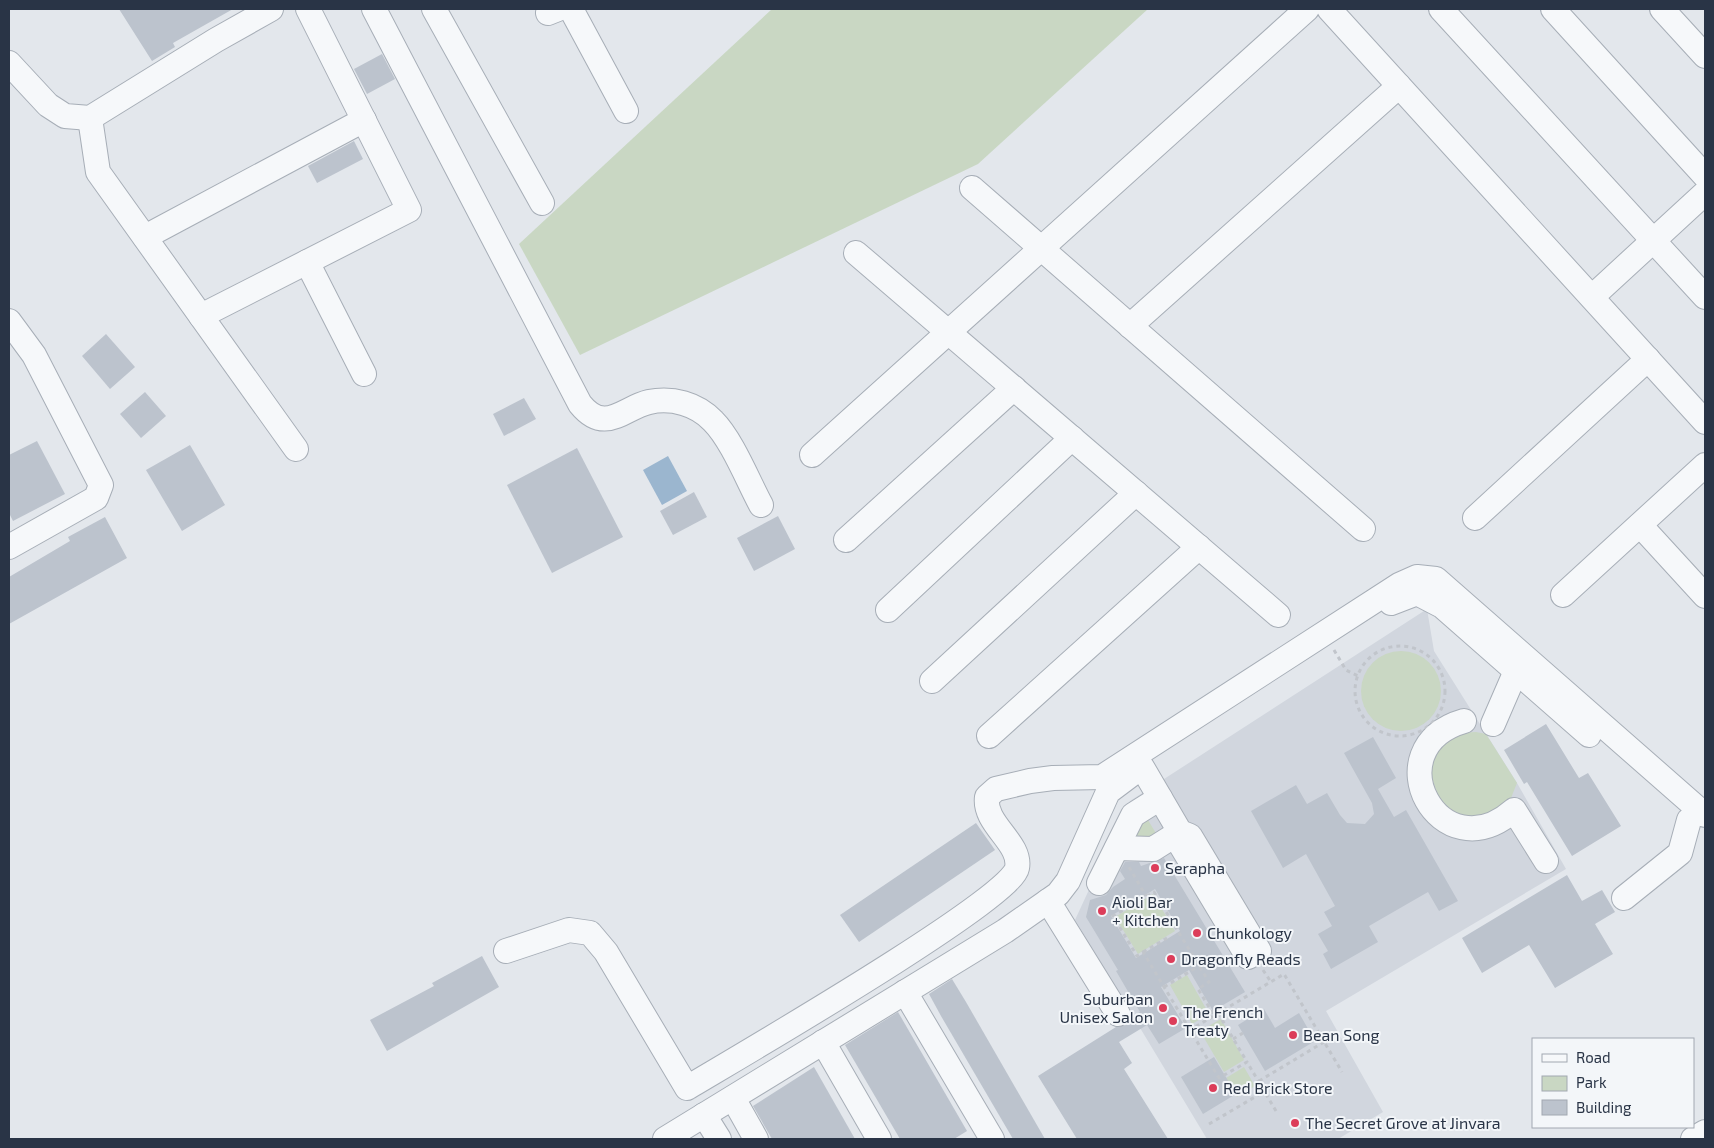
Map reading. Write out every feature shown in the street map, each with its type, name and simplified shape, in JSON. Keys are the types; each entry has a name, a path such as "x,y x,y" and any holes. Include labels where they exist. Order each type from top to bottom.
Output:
{"street":[{"path":"9,63 48,105 65,116 90,118 271,9"},
{"path":"201,316 409,210 308,9"},
{"path":"374,9 580,404 593,416 606,419 620,416 648,403 660,401 679,402 695,408 721,430 761,505"},
{"path":"434,9 542,202"},
{"path":"812,455 1307,9"},
{"path":"1329,9 1705,422"},
{"path":"1441,9 1705,297"},
{"path":"1553,9 1705,176"},
{"path":"1662,9 1705,56"},
{"path":"559,10 626,111"},
{"path":"1130,326 1399,86"},
{"path":"90,118 98,172 296,449"},
{"path":"145,237 364,120"},
{"path":"972,188 1363,529"},
{"path":"1592,297 1705,193"},
{"path":"856,253 1278,615"},
{"path":"307,262 364,374"},
{"path":"9,321 34,355 101,485 96,498 9,547"},
{"path":"1475,518 1648,359"},
{"path":"846,540 1014,388"},
{"path":"888,610 1072,438"},
{"path":"1563,595 1705,465"},
{"path":"932,681 1136,493"},
{"path":"1640,525 1705,596"},
{"path":"989,736 1199,546"},
{"path":"506,951 568,930 590,933 606,952 687,1088 852,988 965,916 1010,881 1017,870 1018,863 1013,850 989,814 986,805 990,794 996,789 1053,778 1102,777 1390,590 1417,577 1436,579 1700,822"},
{"path":"675,1137 704,1115 1005,931 1058,894 1068,881 1108,792 1142,767 1398,598 1417,593 1442,606 1516,671 1700,822"},
{"path":"1493,724 1516,671"},
{"path":"1464,721 1442,730 1427,747 1421,763 1419,781 1427,802 1442,819 1468,828 1496,824 1514,810 1546,861"},
{"path":"1142,767 1180,832 1179,842 1248,958 1258,951 1190,836 1180,832"},
{"path":"1099,883 1132,815 1160,798"},
{"path":"1624,898 1680,854 1700,822"},
{"path":"1117,848 1153,849 1180,832"},
{"path":"1048,901 1118,1014"},
{"path":"905,992 992,1139"},
{"path":"823,1042 879,1139"},
{"path":"733,1098 756,1139"},
{"path":"704,1115 719,1139"},
{"path":"1693,1139 1705,1132"}],"path":[{"path":"1330,643 1346,670 1358,676"},
{"path":"1401,646 1417,649 1434,661 1444,680 1446,690 1441,711 1427,728 1418,733 1406,736 1384,734 1366,721 1360,712 1355,690 1358,676 1367,661 1385,649 1401,646"},
{"path":"1117,848 1146,896"},
{"path":"1167,938 1137,956 1113,916 1154,892 1209,982 1198,989 1233,1039 1276,1111"},
{"path":"1143,952 1219,1078 1247,1062"},
{"path":"1164,987 1193,968 1200,966"},
{"path":"1190,1030 1284,974 1342,1072"},
{"path":"1233,1039 1243,1033"},
{"path":"1259,1081 1324,1042"},
{"path":"1208,1124 1265,1091"}],"shaded area":[{"path":"1427,609 1434,651 1517,783 1566,869 1326,1011 1383,1112 1338,1139 1207,1139 1075,920 1130,801"}],"green space":[{"path":"772,9 1148,9 978,164 580,355 519,244"},
{"path":"1401,651 1416,654 1429,663 1438,676 1441,691 1438,706 1429,719 1416,728 1401,731 1386,728 1373,719 1364,706 1361,691 1364,676 1373,663 1386,654"},
{"path":"1476,732 1486,734 1517,783 1509,803 1472,821 1442,809 1429,768 1437,753 1446,742 1459,735"},
{"path":"1148,820 1157,835 1139,844 1132,830"},
{"path":"1153,894 1175,931 1138,954 1115,917"},
{"path":"1187,975 1209,1014 1192,1024 1170,985"},
{"path":"1221,1019 1244,1060 1224,1072 1200,1031"},
{"path":"1244,1067 1255,1086 1237,1097 1226,1078"}],"water":[{"path":"668,456 687,491 662,505 643,470"}],"building":[{"path":"119,9 233,9 173,43 175,47 152,61"},
{"path":"382,54 395,79 367,94 354,69"},
{"path":"354,141 363,159 317,183 308,166"},
{"path":"106,334 135,367 110,389 82,356"},
{"path":"145,392 166,416 141,438 120,414"},
{"path":"524,398 536,419 504,436 493,414"},
{"path":"37,441 65,494 13,521 9,513 9,455"},
{"path":"190,445 225,505 182,531 146,470"},
{"path":"577,448 623,537 552,573 507,485"},
{"path":"694,492 707,517 673,535 660,511"},
{"path":"778,516 795,549 754,571 737,538"},
{"path":"105,517 127,558 9,624 9,577 70,541 68,537"},
{"path":"1546,724 1579,778 1588,773 1621,826 1572,856 1527,782 1524,784 1504,750"},
{"path":"1373,737 1396,778 1378,789 1394,817 1406,810 1458,901 1439,911 1428,892 1369,926 1378,942 1331,969 1323,954 1328,951 1318,934 1332,926 1324,912 1335,906 1306,854 1283,868 1251,811 1296,785 1307,804 1327,793 1347,823 1365,824 1374,814 1372,803 1344,753"},
{"path":"976,823 995,850 859,942 840,915"},
{"path":"1164,858 1245,992 1213,1011 1189,970 1161,987 1186,1028 1159,1044 1147,1025 1119,1042 1132,1063 1124,1069 1168,1139 1077,1139 1038,1076 1116,1027 1126,1025 1131,1018 1140,1012 1116,971 1118,970 1086,917 1090,900 1106,895 1113,887 1125,879 1120,871 1125,862 1139,862 1141,866","holes":["1155,889 1180,931 1136,958 1111,916"]},
{"path":"1567,875 1582,901 1602,890 1615,912 1595,924 1613,954 1555,988 1529,945 1482,973 1462,938"},
{"path":"482,956 499,987 387,1051 370,1020 434,986 432,983"},
{"path":"952,979 1045,1139 1013,1139 941,1016 929,994"},
{"path":"1264,1009 1275,1028 1299,1013 1315,1041 1265,1071 1238,1025"},
{"path":"898,1012 967,1131 954,1139 900,1139 845,1045"},
{"path":"1214,1057 1236,1094 1203,1114 1181,1077"},
{"path":"814,1067 855,1139 772,1139 753,1106"}],"place":[{"name":"Serapha","path":"1155,868"},
{"name":"Aioli Bar + Kitchen","path":"1102,911"},
{"name":"Chunkology","path":"1197,933"},
{"name":"Dragonfly Reads","path":"1171,959"},
{"name":"Suburban Unisex Salon","path":"1163,1008"},
{"name":"The French Treaty","path":"1173,1021"},
{"name":"Bean Song","path":"1293,1035"},
{"name":"Red Brick Store","path":"1213,1088"},
{"name":"The Secret Grove at Jinvara","path":"1295,1123"}]}
